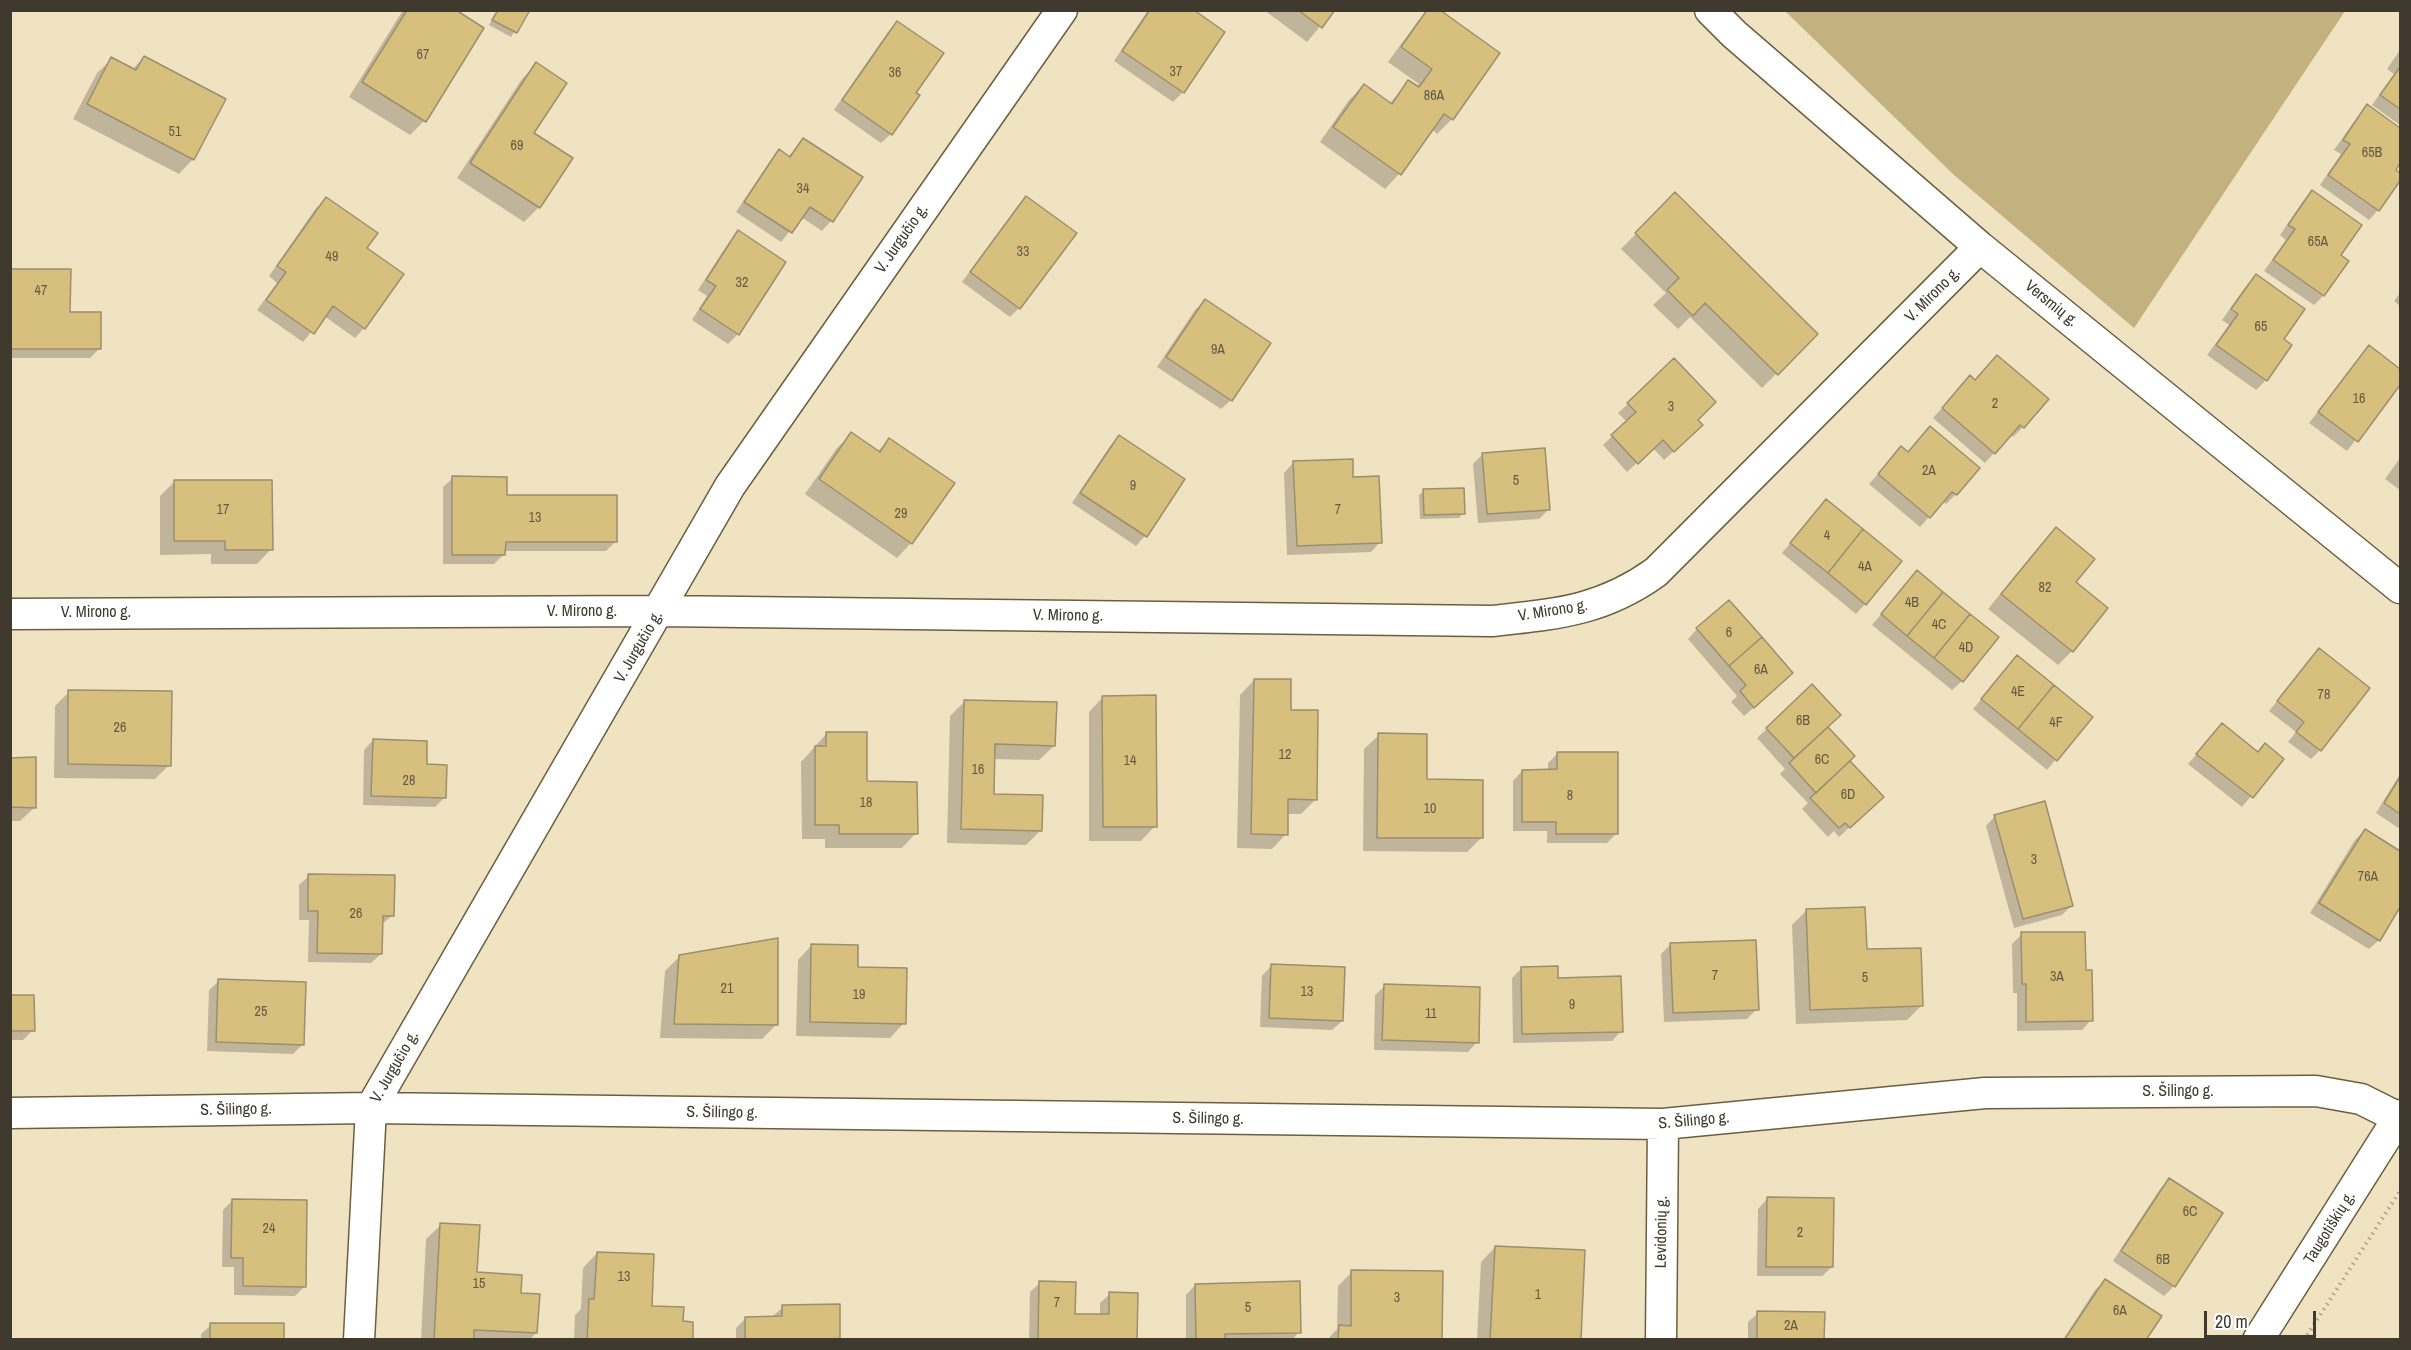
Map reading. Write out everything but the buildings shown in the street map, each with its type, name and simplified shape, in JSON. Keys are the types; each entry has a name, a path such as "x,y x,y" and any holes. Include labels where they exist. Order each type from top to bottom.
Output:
{"street":[{"name":"V. Jurgučio g.","path":"359,1340 371,1108 730,486 1062,10"},
{"name":"Versmių g.","path":"1710,10 1734,34 1980,247 2400,588"},
{"name":"V. Mirono g.","path":"10,614 659,611 1492,621 1552,614 1600,603 1631,590 1656,572 1980,247"},
{"name":"S. Šilingo g.","path":"10,1113 371,1108 1663,1124 1985,1093 2316,1091 2361,1099 2400,1116"},
{"name":"Taugotiškių g.","path":"2258,1340 2400,1116"},
{"name":"Levidonių g.","path":"1661,1340 1663,1124"}],"path":[{"path":"2304,1340 2400,1191"}],"shaded area":[{"path":"1785,11 2345,11 2134,328 1954,175"}]}
